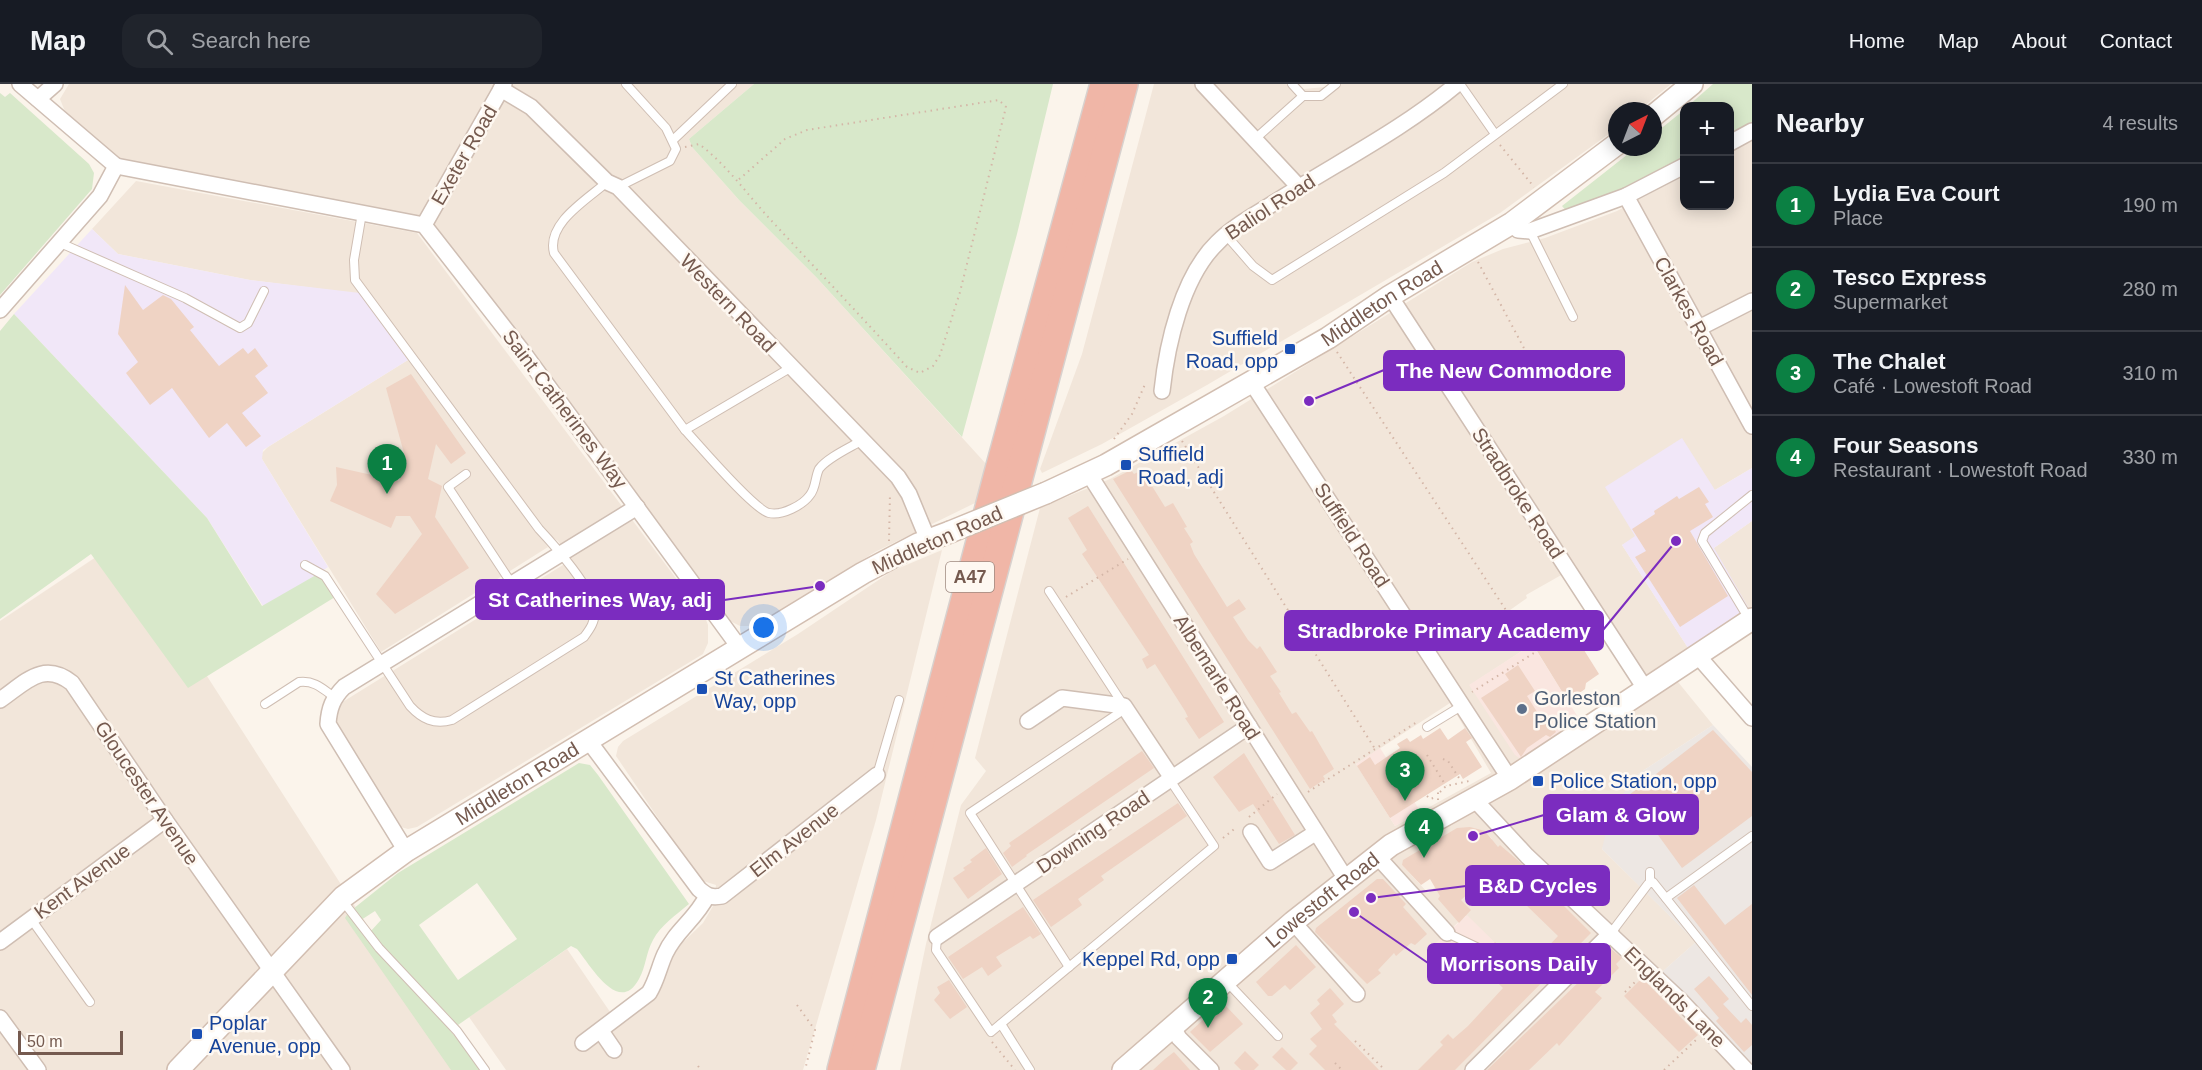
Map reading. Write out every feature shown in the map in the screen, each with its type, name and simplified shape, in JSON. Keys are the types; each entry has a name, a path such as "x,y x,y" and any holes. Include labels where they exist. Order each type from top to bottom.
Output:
{"highway":[{"name":"A47","path":"841,1070 997,477 1104,84"},
{"name":"A47","path":"861,1070 1124,84"}],"main road":[{"path":"1662,109 1692,84"},
{"name":"Middleton Road","path":"178,1070 270,971 342,899 406,851 863,573 928,540 1089,474 1328,338 1390,296 1470,248 1521,227 1544,201 1608,151"},
{"name":"Lowestoft Road","path":"1123,1070 1293,922 1391,845 1510,779 1751,620"}],"street":[{"path":"20,84 117,166 424,225"},
{"path":"38,99 55,84"},
{"path":"1203,84 1299,187"},
{"name":"Baliol Road","path":"1162,391 1166,353 1189,285 1215,244 1226,234 1299,187 1388,135 1459,84"},
{"name":"Western Road","path":"502,86 531,106 613,184 898,477 909,494 928,540"},
{"name":"Exeter Road","path":"424,225 502,86"},
{"path":"1734,141 1752,131"},
{"path":"0,310 100,196 117,166"},
{"path":"1521,227 1626,196 1680,168"},
{"name":"Clarkes Road","path":"1626,196 1752,426"},
{"name":"Saint Catherines Way","path":"424,225 520,348 739,647"},
{"name":"Stradbroke Road","path":"1390,296 1646,690"},
{"path":"1699,328 1752,301"},
{"name":"Suffield Road","path":"1252,383 1510,779"},
{"name":"Albemarle Road","path":"1089,474 1346,879"},
{"path":"406,851 328,724 328,713 334,697 344,687 637,507"},
{"path":"1698,657 1752,718"},
{"name":"Gloucester Avenue","path":"0,700 45,672 60,673 72,683 270,971 342,1070"},
{"path":"1028,721 1062,698 1124,706 1171,779"},
{"name":"Downing Road","path":"937,937 1249,726"},
{"path":"583,1043 649,993 657,981 665,954 675,937 694,919 707,896 588,740"},
{"name":"Elm Avenue","path":"707,896 722,896 877,775"},
{"name":"Englands Lane","path":"1475,800 1527,855 1611,933 1746,1070"},
{"name":"Kent Avenue","path":"0,942 165,820"},
{"path":"1247,824 1270,862 1315,833"},
{"path":"1377,856 1447,933"},
{"path":"1293,922 1357,994"},
{"path":"1473,1070 1611,933"},
{"path":"0,1018 38,1070"},
{"path":"1173,1027 1179,1038 1210,1070"},
{"path":"601,1031 614,1050"}],"lane":[{"path":"626,84 673,140 676,149 670,161 613,184 559,225 552,244 554,253 685,430 758,506 768,513 787,511 809,497 822,467 861,441"},
{"path":"673,140 732,84"},
{"path":"1292,84 1303,96"},
{"path":"1255,140 1303,96 1321,96 1336,84"},
{"path":"1459,84 1495,134"},
{"path":"1226,234 1253,266 1272,280 1444,173 1563,84"},
{"path":"305,565 325,576 382,665 420,717 441,723 452,720 584,637 591,628 594,618 593,602 562,553 539,529 354,280 354,260 362,213"},
{"path":"1521,227 1573,317"},
{"path":"58,242 185,298 240,328 248,322 264,291"},
{"path":"685,430 790,368"},
{"path":"466,474 448,487 512,584"},
{"path":"1751,620 1702,541 1706,533 1752,495"},
{"path":"1048,591 1124,706 1119,713 970,813 1069,967"},
{"path":"265,704 299,682 306,681 312,682 334,697"},
{"path":"877,775 899,700"},
{"path":"1427,727 1461,703"},
{"path":"937,937 936,950 991,1032 1214,846 1171,779"},
{"path":"1666,898 1752,836"},
{"path":"1611,933 1650,882 1650,872"},
{"path":"1650,882 1653,882 1752,1006"},
{"path":"342,899 379,948 454,1027 484,1070"},
{"path":"31,919 90,1002"},
{"path":"1447,933 1485,951"},
{"path":"1226,981 1278,1036"},
{"path":"1001,1024 1030,1070"}],"path":[{"path":"676,149 699,144 907,367 920,373 927,372 940,355 960,292 1006,107 999,100 807,130 785,139 736,182"},
{"path":"1495,134 1501,148 1544,201"},
{"path":"1470,248 1525,350"},
{"path":"1328,338 1534,653 1461,703"},
{"path":"1111,444 1132,414 1146,382"},
{"path":"1173,427 1376,749"},
{"path":"889,541 891,485"},
{"path":"1056,604 1138,552"},
{"path":"1214,846 1291,795 1376,749 1421,720"},
{"path":"1427,755 1446,786"},
{"path":"1443,759 1448,761 1461,781"},
{"path":"1427,796 1430,799 1437,798 1439,790 1446,786 1454,786 1461,781 1475,778"},
{"path":"797,1005 815,1030 805,1070"},
{"path":"1664,1070 1707,1029"},
{"path":"991,1032 989,1039 1015,1070"},
{"path":"1355,1041 1384,1070"},
{"path":"1335,1063 1342,1070"},
{"path":"698,1066 701,1070"}],"shaded area":[{"path":"69,84 754,84 689,139 692,147 739,200 817,278 987,465 977,502 875,552 764,622 754,626 740,626 728,620 439,230 429,222 119,163 73,122 64,109 60,99"},
{"path":"1154,84 1299,84 1304,89 1325,87 1328,84 1671,84 1649,102 1608,102 1608,135 1500,213 1207,385 1102,444 1042,473 1040,469 1082,354"},
{"path":"1752,140 1752,468 1622,545 1688,648 1714,548 1752,521 1752,630 1678,682 1713,725 1638,774 1602,849 1696,942 1662,972 1752,1065 1752,1070 900,1070 926,944 961,805 986,771 975,758 1040,508 1110,479 1224,416 1472,262 1503,249 1545,238 1617,211 1680,178 1680,210 1734,210 1734,150","holes":["1563,574 1632,679 1632,690 1522,760 1470,685 1525,649 1503,615 1527,598 1526,595","1450,703 1491,773 1395,826 1356,764","1485,831 1492,839 1428,893 1402,865","1466,915 1466,952 1452,965 1433,946"]},
{"path":"136,181 417,233 705,617 708,625 708,643 703,654 417,827 408,829 401,827 334,732 336,710 341,703 571,560 558,541 547,534 369,295 250,280 118,254 92,229"},
{"path":"92,229 118,254 250,280 360,293 408,360 263,450 262,459 328,567 304,584 263,606 207,518 14,314"},
{"path":"408,360 548,547 381,652 262,459 262,453 268,447"},
{"path":"1682,438 1715,490 1752,468 1752,521 1714,548 1748,607 1688,648 1622,545 1635,536 1605,487"},
{"path":"120,541 389,959 466,1070 0,1070 0,621"},
{"path":"942,550 876,820 803,1070 506,1070 469,1017 567,949 619,1025 649,1002 659,990 677,948 703,923 713,906 716,885 700,880 616,756 618,747 623,741 798,634 892,571"},
{"path":"1511,610 1581,722 1522,760 1515,755 1469,685 1525,649 1502,616"},
{"path":"1713,725 1752,767 1752,1065 1662,972 1696,942 1602,849 1611,810 1638,774"},
{"path":"1380,748 1420,811 1395,826 1356,764"},
{"path":"1467,915 1517,964 1498,984 1466,952 1452,965 1433,946"}],"green space":[{"path":"754,84 1053,84 1017,234 962,437 817,278 739,200 692,147 689,139"},
{"path":"1713,84 1752,84 1752,124 1734,134 1734,102 1693,102"},
{"path":"0,93 5,97 10,93 89,164 94,173 92,189 0,295"},
{"path":"1680,113 1680,162 1635,186 1569,214 1562,206 1626,156 1662,156 1662,128"},
{"path":"14,314 207,518 262,606 316,575 323,580 335,597 188,688 91,554 0,619 0,331"},
{"path":"579,763 590,765 598,775 689,904 669,920 656,935 639,979 631,989 623,992 614,990 597,976 577,949 571,946 458,1025 370,932 381,920 375,911 361,920 353,909 398,873","holes":["477,883 517,939 458,980 419,925"]},
{"path":"348,913 466,1049 481,1070 451,1070 345,918"}],"building":[{"path":"125,285 143,310 163,295 171,299 194,327 190,330 219,366 243,348 248,354 255,348 268,366 255,376 268,393 242,413 261,436 246,447 227,423 209,438 172,388 150,405 126,373 138,362 118,334"},
{"path":"411,374 466,453 451,464 436,444 428,479 442,486 435,517 469,568 395,614 376,594 422,534 410,516 396,516 391,528 330,501 337,485 336,467 399,481 407,464 386,388"},
{"path":"1131,470 1134,474 1142,470 1165,507 1173,503 1187,527 1184,528 1193,542 1190,544 1194,554 1227,607 1239,599 1246,609 1233,617 1248,640 1257,649 1260,646 1277,672 1270,676 1281,692 1279,693 1292,714 1296,712 1310,732 1312,731 1334,769 1323,776 1325,779 1310,789 1113,479"},
{"path":"1699,487 1709,502 1705,504 1713,517 1690,531 1728,596 1680,627 1635,557 1646,551 1632,529 1677,496 1679,499"},
{"path":"1088,506 1224,722 1199,739 1185,718 1188,717 1185,711 1155,664 1147,669 1142,659 1149,655 1082,554 1087,550 1068,518"},
{"path":"1562,615 1599,674 1586,683 1585,689 1571,699 1569,696 1566,698 1529,638"},
{"name":"Gorleston Police Station","path":"1518,665 1535,691 1527,696 1539,715 1544,712 1556,732 1550,737 1546,735 1527,748 1521,757 1481,698 1509,680 1505,674"},
{"path":"1440,728 1448,740 1465,728 1472,738 1466,742 1482,767 1463,779 1460,774 1390,818 1357,766 1370,757 1375,765 1400,748 1397,744 1407,738 1410,742 1421,735 1423,739"},
{"path":"1713,730 1752,772 1752,816 1682,868 1629,795"},
{"path":"1142,751 1154,768 1026,855 1012,867 1003,853 1011,846 1009,843"},
{"path":"1244,753 1295,835 1279,844 1253,804 1239,812 1213,777"},
{"path":"1178,803 1187,816 1101,876 1104,880 1078,899 1082,905 1051,927 1033,900"},
{"path":"1470,827 1485,831 1498,847 1500,845 1521,863 1591,933 1455,1070 1418,1070 1443,1045 1440,1042 1448,1034 1453,1039 1503,988 1476,962 1482,956 1489,956 1490,948 1495,942 1525,971 1558,936 1488,868 1465,888 1469,893 1461,900 1471,910 1459,923 1438,899 1440,896 1430,879 1421,885 1402,865 1403,860 1457,828"},
{"path":"986,848 1002,874 968,899 953,878 965,870 963,868 972,862 970,860"},
{"path":"1377,879 1383,879 1406,904 1403,907 1427,934 1415,945 1411,943 1396,956 1394,953 1378,970 1381,973 1367,984 1315,932 1316,928"},
{"path":"1694,885 1725,925 1752,904 1752,995 1677,898"},
{"path":"1023,907 1041,934 1033,939 1030,936 996,957 1002,966 988,976 982,967 963,979 948,957"},
{"path":"1296,945 1316,967 1290,990 1285,985 1272,996 1268,996 1256,982"},
{"path":"1610,948 1622,958 1616,964 1619,968 1595,992 1602,998 1559,1046 1557,1043 1529,1070 1487,1070 1584,977 1583,975"},
{"path":"1709,976 1729,999 1723,1004 1741,1023 1746,1018 1752,1025 1752,1045 1744,1052 1716,1021 1719,1018 1694,989"},
{"path":"1642,978 1698,1035 1679,1052 1624,996"},
{"path":"949,980 967,1007 950,1019 934,1000 940,993 937,987"},
{"path":"1330,988 1344,1004 1332,1015 1337,1022 1334,1024 1379,1070 1325,1070 1309,1054 1317,1046 1310,1039 1322,1029 1310,1013 1320,1004 1317,1000"},
{"path":"1226,1006 1243,1024 1210,1052 1190,1032 1204,1019 1213,1013 1215,1015"},
{"path":"1282,1047 1298,1063 1291,1070 1286,1070 1272,1057"},
{"path":"1245,1051 1259,1065 1254,1070 1241,1070 1234,1063"},
{"path":"1174,1052 1190,1070 1153,1070 1165,1059"}],"place":[{"name":"Suffield Road, opp","path":"1290,349"},
{"name":"The New Commodore","path":"1309,401"},
{"name":"Suffield Road, adj","path":"1126,465"},
{"name":"Lydia Eva Court","path":"387,494"},
{"name":"Stradbroke Primary Academy","path":"1676,541"},
{"name":"St Catherines Way, adj","path":"820,586"},
{"name":"St Catherines Way, opp","path":"702,689"},
{"name":"Gorleston Police Station","path":"1522,709"},
{"name":"Police Station, opp","path":"1538,781"},
{"name":"The Chalet","path":"1405,801"},
{"name":"Glam & Glow","path":"1473,836"},
{"name":"Four Seasons","path":"1424,858"},
{"name":"B&D Cycles","path":"1371,898"},
{"name":"Morrisons Daily","path":"1354,912"},
{"name":"Keppel Rd, opp","path":"1232,959"},
{"name":"Tesco Express","path":"1208,1028"},
{"name":"Poplar Avenue, opp","path":"197,1034"}]}
